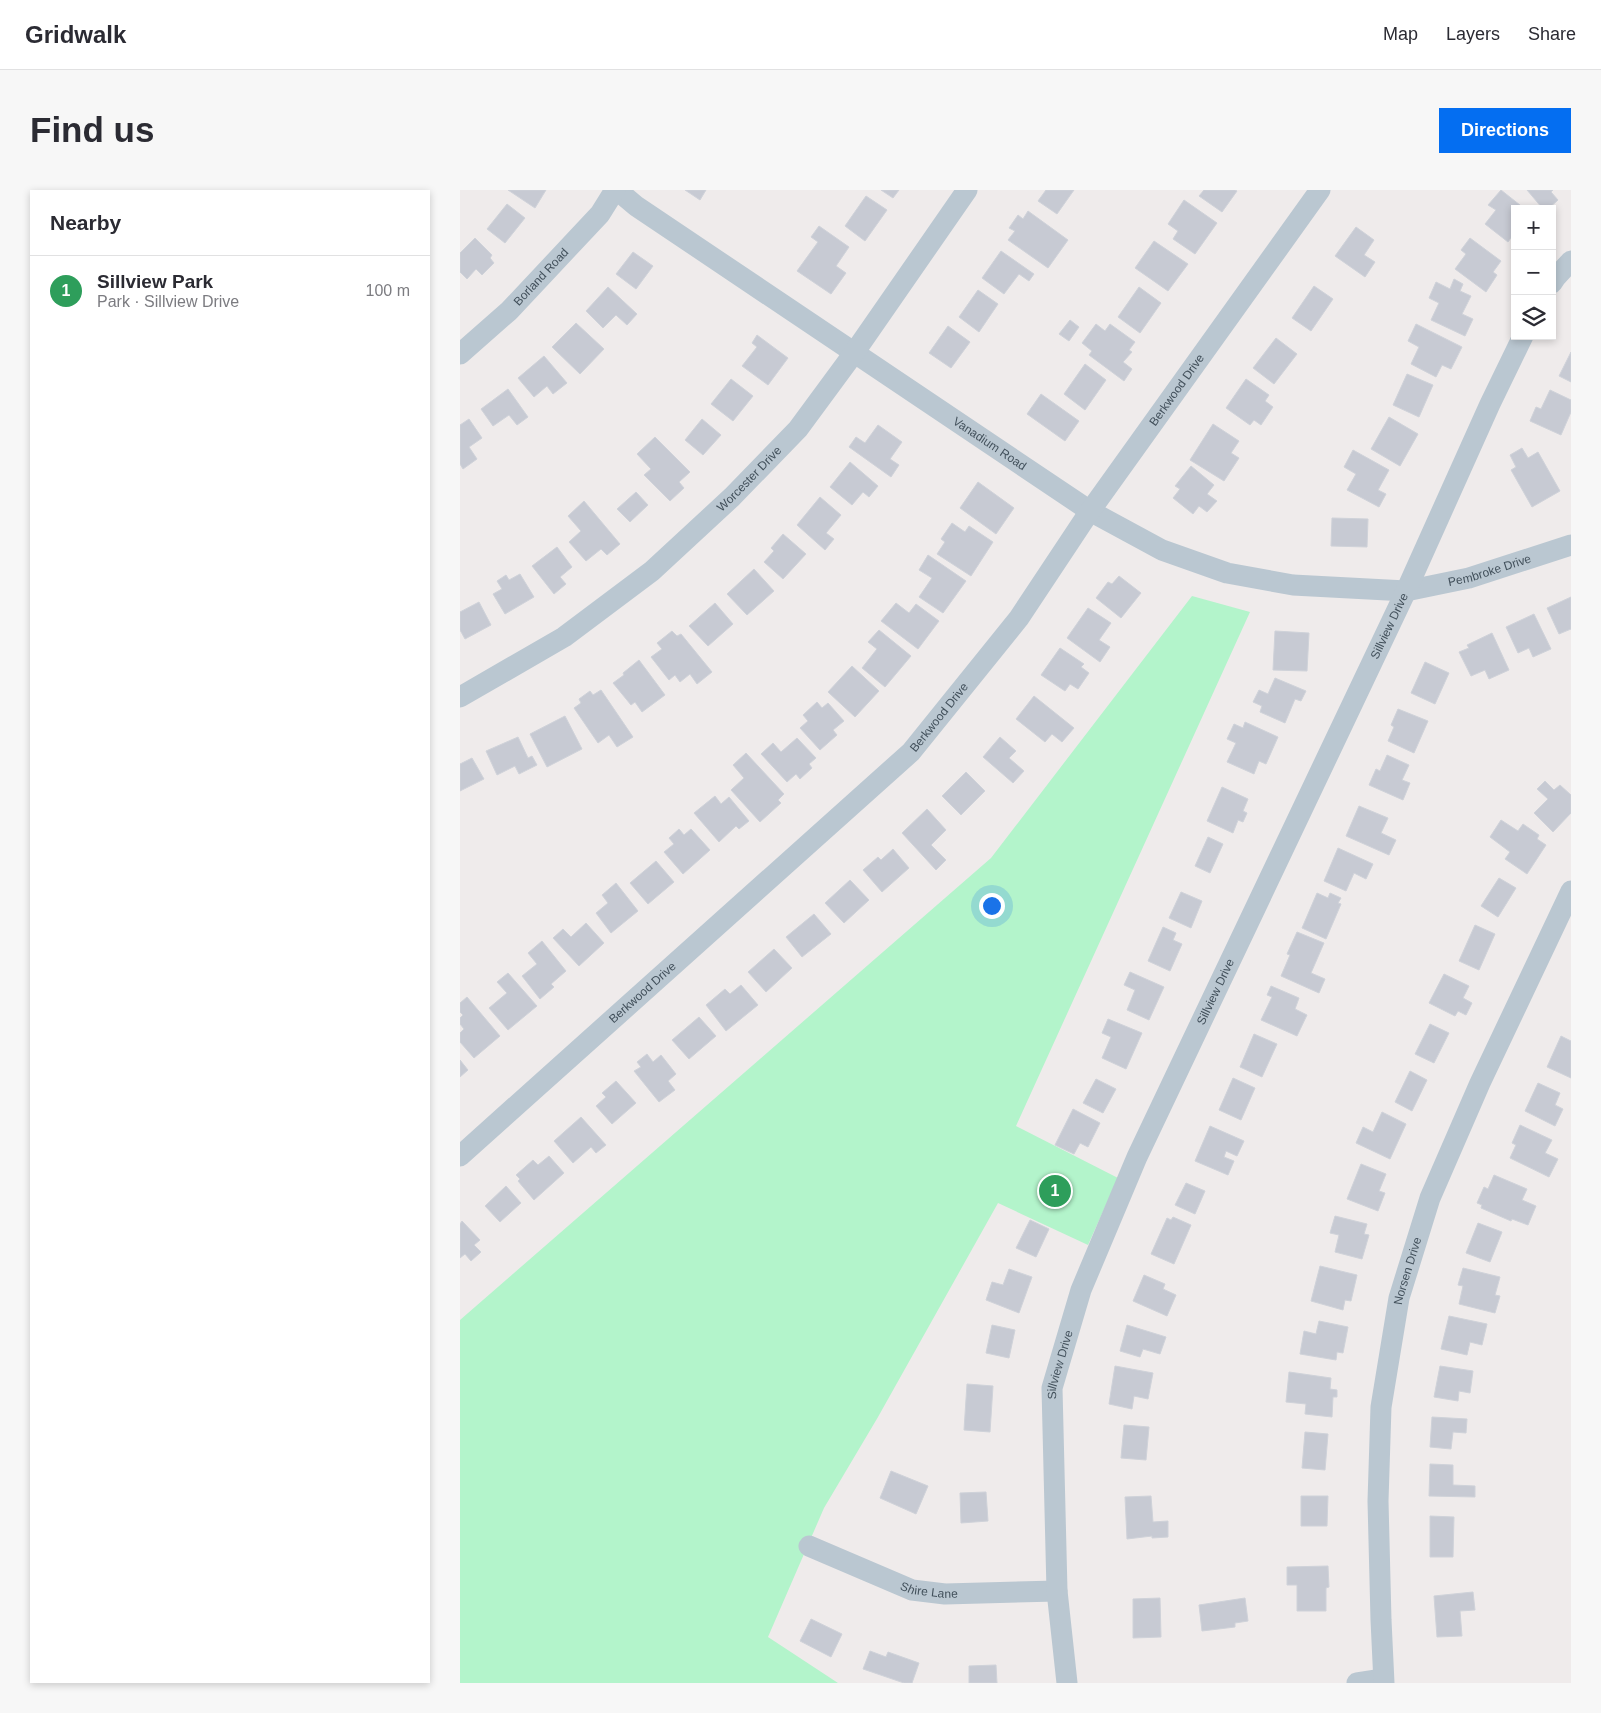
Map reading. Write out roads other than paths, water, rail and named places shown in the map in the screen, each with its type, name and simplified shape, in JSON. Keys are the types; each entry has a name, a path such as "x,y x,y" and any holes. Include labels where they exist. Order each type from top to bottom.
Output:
{"street":[{"name":"Vanadium Road","path":"616,190 636,206 1090,511 1162,550 1228,573 1293,585 1406,591"},
{"name":"Borland Road","path":"460,354 516,304 600,214 616,190"},
{"name":"Worcester Drive","path":"460,697 564,636 652,571 732,497 798,430 967,190"},
{"name":"Berkwood Drive","path":"460,1156 911,752 1019,618 1090,511 1320,190"},
{"path":"1556,277 1571,261"},
{"name":"Sillview Drive","path":"1067,1683 1057,1591 1052,1388 1081,1290 1137,1157 1406,591 1490,404 1521,340"},
{"name":"Pembroke Drive","path":"1406,591 1469,578 1571,545"},
{"name":"Norsen Drive","path":"1384,1681 1378,1501 1381,1407 1399,1298 1430,1198 1480,1083 1571,891"},
{"name":"Shire Lane","path":"809,1546 912,1590 945,1594 1057,1591"},
{"path":"1357,1683 1384,1681"}],"place":[{"name":"Sillview Park","path":"1055,1191"}]}
